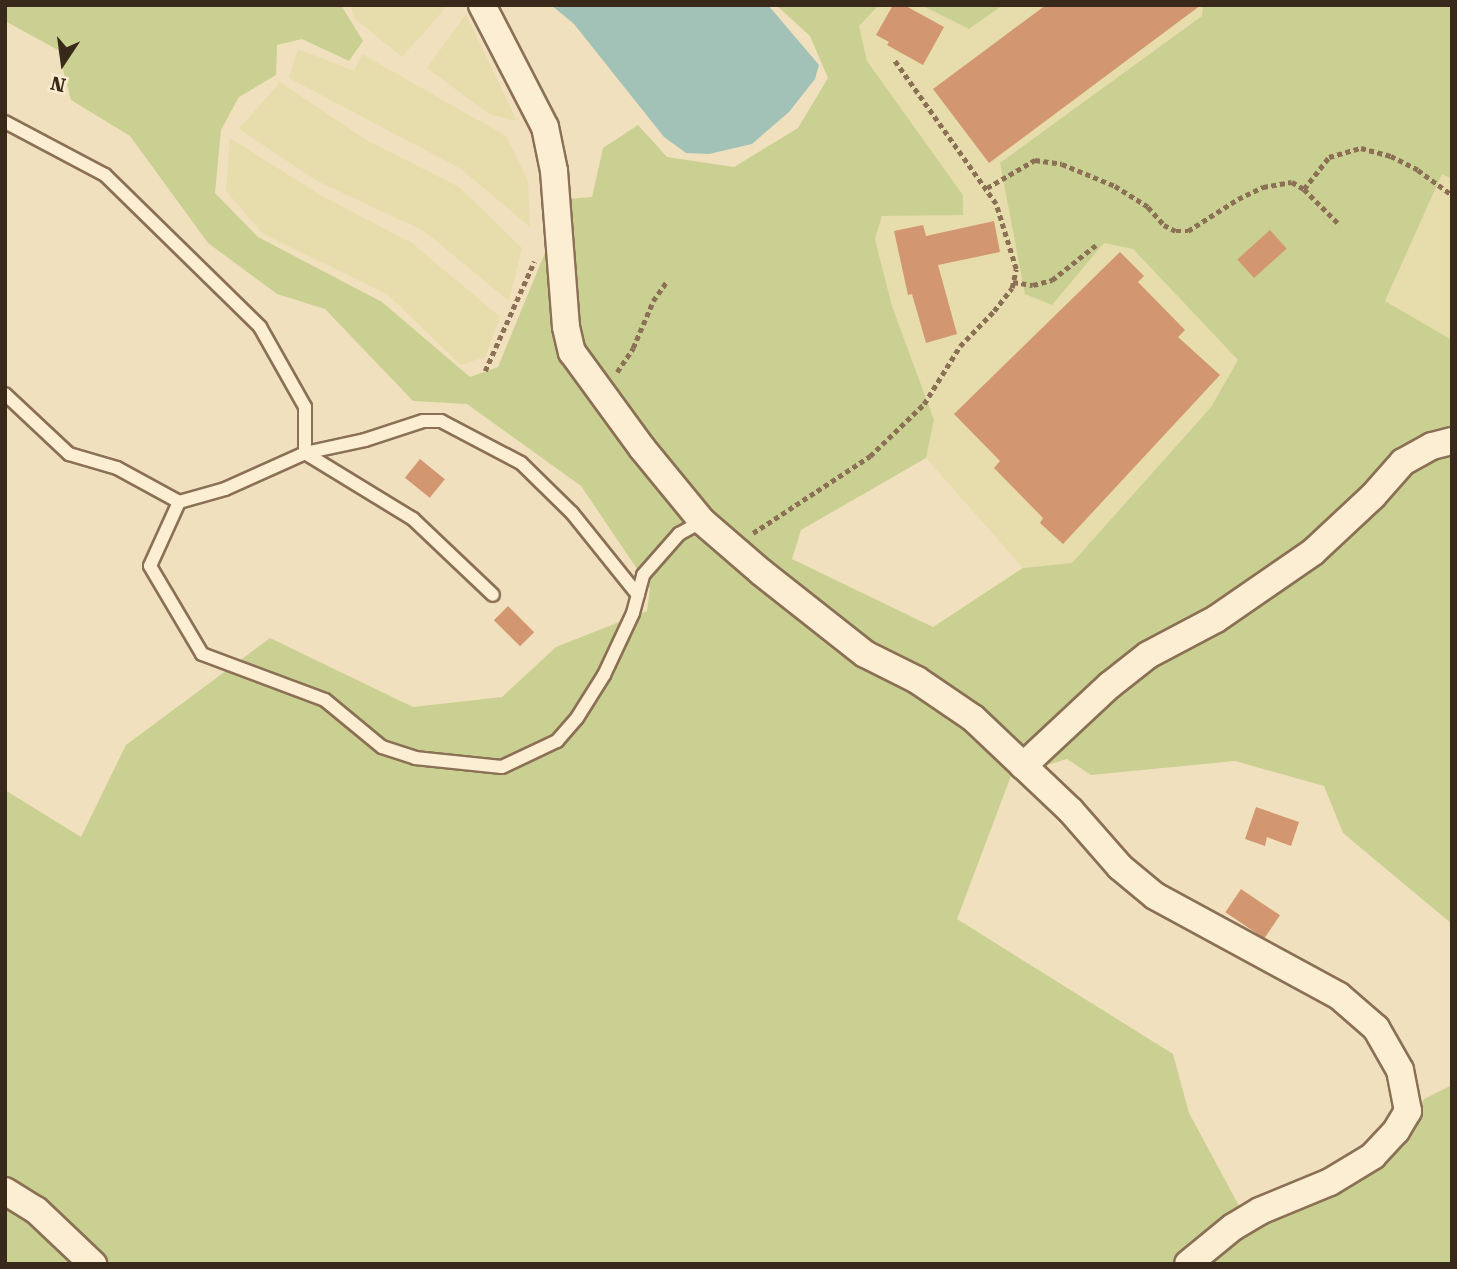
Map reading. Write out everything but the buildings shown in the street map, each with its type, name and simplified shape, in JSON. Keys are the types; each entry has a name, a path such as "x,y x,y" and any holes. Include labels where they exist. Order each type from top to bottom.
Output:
{"street":[{"path":"482,5 545,127 554,170 566,327 572,352 642,448 702,521 865,654 917,680 973,718 1071,811 1120,867 1155,897 1339,996 1376,1028 1400,1070 1408,1111 1396,1131 1373,1156 1330,1182 1260,1210 1233,1227 1188,1264"},
{"path":"1023,766 1110,685 1148,655 1216,619 1313,551 1373,496 1403,462 1432,446 1452,441"},
{"path":"5,1191 36,1210 93,1264"}],"lane":[{"path":"5,122 105,175 260,327 305,407 305,453"},
{"path":"5,394 69,454 117,468 178,502 225,489 305,453 365,440 423,421 441,421 521,463 572,513 638,595"},
{"path":"305,453 413,519 493,595"},
{"path":"178,502 150,566 202,653 325,700 382,747 415,758 502,767 557,741 577,718 604,675 633,612 643,575 679,534 702,521"}],"path":[{"path":"732,547 870,456 924,404 960,346 994,312 1013,282 1016,269 996,204 894,60"},
{"path":"1304,189 1329,157 1361,148 1391,156 1418,170 1452,195"},
{"path":"987,188 1035,160 1062,164 1115,186 1148,207 1164,225 1176,231 1188,232 1238,199 1264,187 1292,181 1304,189 1340,225"},
{"path":"1013,282 1033,285 1052,280 1096,245"},
{"path":"485,371 533,267 535,255"},
{"path":"601,391 633,348 653,301 667,281"}],"shaded area":[{"path":"350,5 448,5 402,57 354,18"},
{"path":"879,5 921,5 969,29 1003,5 1203,5 1202,16 1052,305 1104,243 1133,249 1238,360 1211,407 1071,564 1023,568 926,458 934,420 892,306 875,239 881,216 963,215 963,195 867,61 859,26"},
{"path":"466,14 517,121 489,114 427,68"},
{"path":"298,49 354,71 362,54 506,136 528,181 530,227 461,169 289,78"},
{"path":"280,82 368,141 459,187 522,248 509,301 424,231 317,181 239,129"},
{"path":"230,138 320,195 412,243 500,317 485,357 461,365 387,294 263,234 226,191"},
{"path":"1442,173 1452,179 1452,340 1385,301"}],"green space":[{"path":"5,5 341,5 363,41 349,61 302,39 277,45 276,75 239,97 221,130 215,193 258,237 382,302 470,377 498,367 567,199 592,197 603,148 638,125 667,157 734,167 798,128 828,78 810,36 776,5 879,5 859,26 867,61 963,195 963,215 882,216 875,239 892,306 934,420 926,458 801,530 792,559 933,627 1023,568 1072,563 1211,407 1238,360 1133,249 1104,243 1052,305 1025,294 1000,163 1202,16 1203,5 1452,5 1452,179 1442,174 1385,301 1452,340 1452,924 1343,833 1324,786 1235,761 1091,775 1067,759 1011,776 957,919 1173,1054 1189,1113 1252,1230 1398,1150 1424,1099 1452,1085 1452,1264 5,1264 5,790 81,837 126,745 270,638 413,707 502,697 556,647 647,611 650,588 581,486 467,404 413,401 325,309 277,294 208,243 130,136 71,100 58,50 5,21"},
{"path":"921,5 1003,5 969,29"}],"water":[{"path":"551,5 768,5 819,65 815,79 789,112 752,144 709,154 686,153 664,137 574,24"}]}
